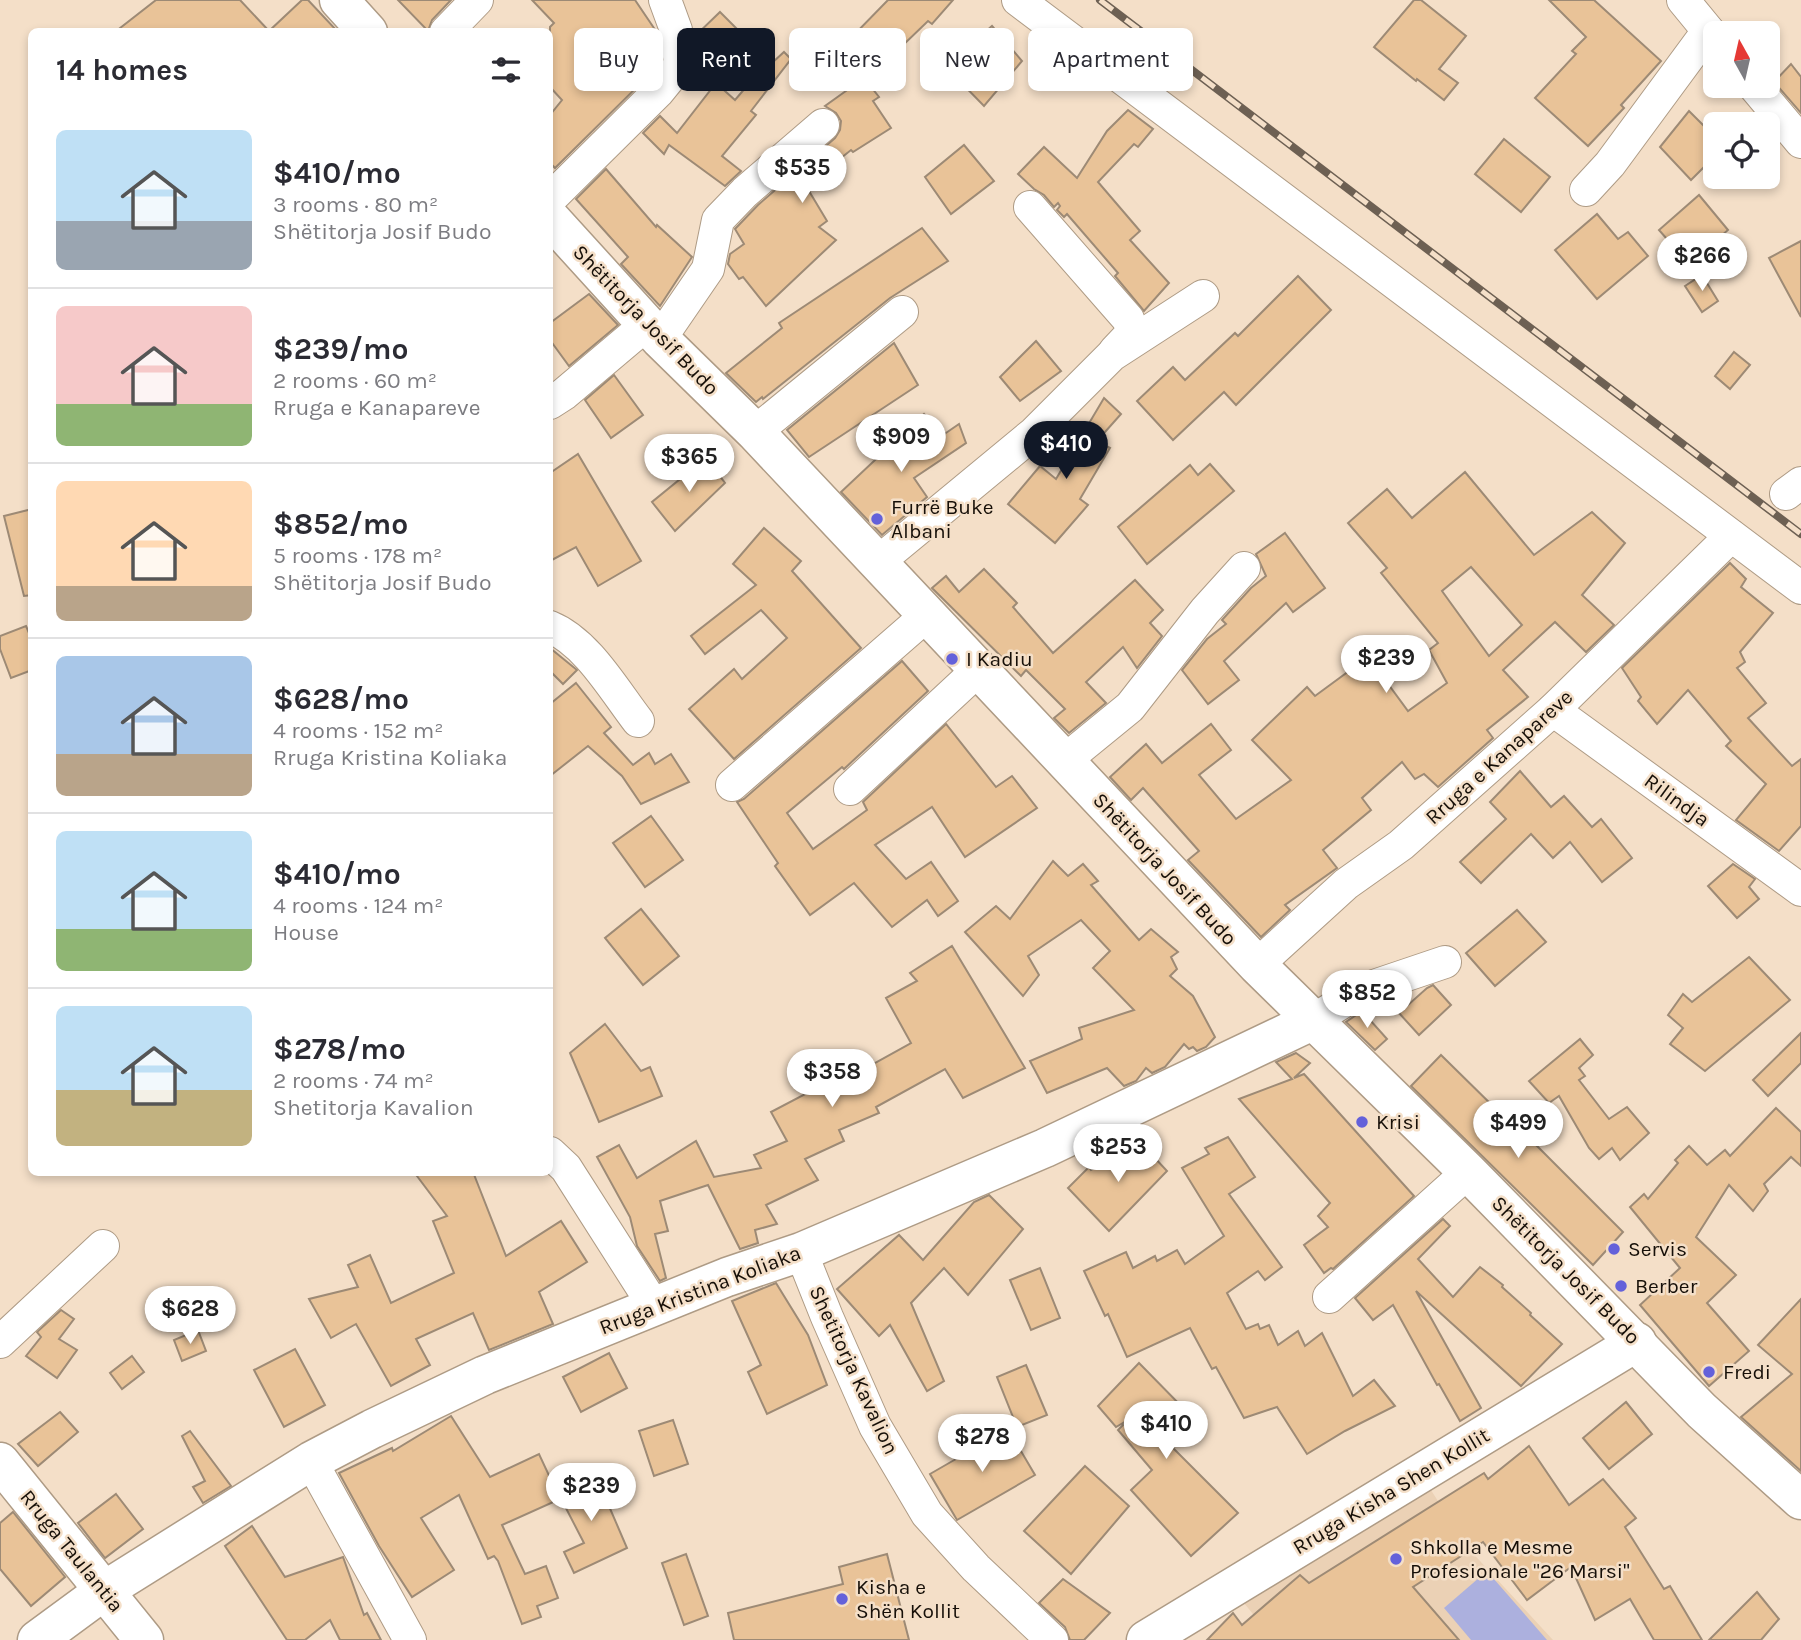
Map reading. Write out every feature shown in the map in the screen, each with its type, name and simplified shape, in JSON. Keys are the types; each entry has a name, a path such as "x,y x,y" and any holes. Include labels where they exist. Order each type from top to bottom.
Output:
{"street":[{"path":"339,0 364,28"},
{"path":"450,28 477,0"},
{"path":"553,196 658,92 680,65 676,30 665,0"},
{"path":"1018,0 1801,588"},
{"path":"1683,0 1703,25"},
{"path":"1586,190 1610,164 1703,45"},
{"path":"1764,98 1801,142"},
{"path":"553,401 654,332 708,269 718,220 745,192 823,125"},
{"path":"878,562 1034,433 1133,331 1128,318 1030,207"},
{"name":"Shëtitorja Josif Budo","path":"553,221 654,332 755,432 1257,965 1468,1172 1702,1411 1801,1500"},
{"path":"1112,355 1203,296"},
{"path":"755,432 902,312"},
{"name":"Rruga e Kanapareve","path":"1257,965 1346,884 1401,845 1553,710 1731,536"},
{"path":"1064,761 1130,707 1205,611 1244,568"},
{"path":"732,785 927,615"},
{"path":"553,628 579,644 638,722"},
{"path":"850,789 978,670"},
{"name":"Rilindja","path":"1553,710 1801,890"},
{"path":"1312,1021 1362,990 1445,962"},
{"name":"Rruga Kristina Koliaka","path":"37,1640 105,1590 311,1461 485,1375 727,1277 801,1252 1045,1148 1312,1021"},
{"path":"553,1156 566,1168 654,1306"},
{"path":"1329,1297 1468,1172"},
{"path":"0,1342 103,1246"},
{"name":"Shetitorja Kavalion","path":"801,1252 875,1426 927,1514 984,1577 1052,1640"},
{"name":"Rruga Kisha Shen Kollit","path":"1146,1640 1637,1342"},
{"path":"311,1461 410,1640"},
{"name":"Rruga Taulantia","path":"0,1462 145,1640"}],"shaded area":[{"name":"Shkolla e Mesme Profesionale \"26 Marsi\"","path":"1429,1487 1468,1548 1553,1640 1274,1640 1244,1603"},
{"path":"1487,1571 1547,1640 1471,1640 1444,1608"}],"building":[{"path":"156,0 240,0 266,28 120,28"},
{"path":"302,0 308,0 334,28 272,28"},
{"path":"398,0 451,0 432,20 429,28 425,28"},
{"path":"532,0 635,0 654,28 574,28 574,91 633,91 555,168 553,111 562,100 553,90 553,28 550,27 554,23"},
{"path":"888,0 953,0 932,24 928,21 906,42 906,28 861,28"},
{"path":"1414,0 1421,0 1466,36 1439,69 1458,83 1444,100 1374,47"},
{"path":"1549,0 1594,0 1661,61 1621,105 1624,108 1588,146 1535,98 1576,54 1572,51 1586,37"},
{"path":"720,12 736,28 703,28"},
{"path":"784,52 789,57 789,62 775,80 775,60"},
{"path":"1014,52 1022,61 1014,70"},
{"path":"1791,64 1801,77 1801,113 1780,89 1780,76"},
{"path":"710,91 725,91 735,100 743,91 766,91 751,111 756,115 722,156 741,171 725,186 669,145 664,154 643,133 660,116 677,133"},
{"path":"846,91 874,91 879,97 873,101 891,128 853,152 851,150 806,186 827,221 819,227 836,240 766,306 743,277 739,279 728,264 730,254 744,244 735,229 758,205 835,138 841,121 836,113 825,106"},
{"path":"969,91 997,91 984,106"},
{"path":"1128,110 1153,129 1138,147 1134,144 1098,182 1140,231 1130,240 1169,283 1144,311 1115,276 1118,273 1067,214 1064,217 1057,210 1060,206 1058,203 1054,207 1018,174 1044,147 1077,178 1107,131"},
{"path":"1689,111 1703,125 1703,168 1691,180 1660,147"},
{"path":"1504,139 1550,177 1521,212 1475,174"},
{"path":"964,145 994,181 951,214 925,177"},
{"path":"606,169 656,227 657,225 692,257 660,306 621,264 628,257 576,199"},
{"path":"1699,195 1728,230 1689,264 1659,230"},
{"path":"1597,214 1618,239 1628,232 1648,256 1597,299 1555,250"},
{"path":"922,228 948,261 890,298 763,399 762,397 756,402 726,373 782,328 779,323"},
{"path":"1801,241 1801,317 1769,258"},
{"path":"1702,275 1718,301 1702,312 1685,286"},
{"path":"1298,276 1331,310 1236,405 1224,392 1173,440 1137,401 1173,367 1185,380 1235,333 1238,336"},
{"path":"589,294 618,325 569,366 553,344 553,321"},
{"path":"1036,341 1061,371 1020,401 1000,377"},
{"path":"894,343 918,385 809,457 787,430"},
{"path":"1734,352 1750,365 1730,389 1715,376"},
{"path":"614,375 643,415 611,438 585,400"},
{"path":"1104,398 1121,414 1097,441 1110,448 1080,499 1088,505 1055,543 1008,504 1040,466 1056,479"},
{"path":"924,414 943,435 959,424 966,443 914,478 927,497 882,535 841,492"},
{"path":"578,454 641,561 598,586 576,547 553,559 553,471"},
{"path":"706,458 725,483 675,531 652,502"},
{"path":"1210,464 1234,491 1147,564 1118,527 1190,465 1198,475"},
{"path":"1465,472 1534,555 1592,512 1625,543 1582,595 1614,625 1586,652 1555,622 1503,670 1528,697 1487,730 1493,738 1438,787 1424,774 1415,779 1402,762 1362,798 1371,810 1323,850 1337,868 1285,905 1290,910 1261,937 1188,860 1199,851 1143,788 1131,800 1110,777 1146,744 1162,763 1211,724 1231,750 1199,775 1236,819 1291,780 1252,740 1307,687 1315,696 1360,663 1372,679 1380,673 1408,711 1447,683 1429,650 1438,643 1381,573 1387,568 1348,523 1387,489 1412,518","holes":["1471,567 1522,625 1489,656 1442,591"]},
{"path":"28,510 28,596 24,596 4,516"},
{"path":"764,528 801,561 792,571 861,648 734,759 689,709 734,669 742,679 787,638 761,610 705,654 691,636 756,585 733,564"},
{"path":"1285,533 1325,588 1293,612 1286,603 1224,661 1239,680 1208,704 1182,670 1207,639 1226,624 1222,620 1251,588 1266,576 1256,554"},
{"path":"1730,563 1746,579 1741,587 1773,613 1740,652 1745,662 1737,668 1766,703 1748,718 1792,766 1801,759 1801,826 1779,851 1736,820 1766,784 1726,746 1731,741 1688,690 1657,724 1638,701 1641,697 1622,668"},
{"path":"984,569 1017,603 1013,607 1053,653 1135,580 1163,610 1150,623 1162,636 1137,668 1123,647 1086,682 1106,703 1069,733 1054,718 1065,709 1026,670 1021,676 932,588 946,576 959,592"},
{"path":"26,626 28,672 11,678 0,649 0,636"},
{"path":"553,650 577,670 563,684 553,674"},
{"path":"902,661 928,691 844,769 842,767 787,813 813,849 867,810 863,802 946,724 996,787 1012,776 1037,808 965,857 932,807 875,845 906,879 931,862 958,901 938,916 927,900 892,927 854,883 810,915 775,866 778,863 737,802 744,799"},
{"path":"576,683 611,727 604,733 633,765 649,753 655,764 671,754 689,782 641,804 622,776 588,746 553,774 553,702"},
{"path":"1520,771 1551,807 1564,796 1592,827 1601,819 1632,858 1602,882 1570,842 1553,858 1531,834 1481,883 1460,862 1506,819 1490,802"},
{"path":"651,816 683,860 645,887 613,843"},
{"path":"1053,861 1068,876 1083,864 1098,881 1091,885 1139,940 1151,929 1178,952 1171,957 1177,969 1170,976 1193,996 1215,1037 1206,1047 1197,1051 1184,1044 1165,1067 1152,1073 1146,1068 1136,1081 1124,1086 1107,1068 1047,1093 1030,1061 1082,1039 1079,1028 1134,1010 1093,968 1110,951 1081,920 1028,956 1039,975 1023,996 965,932 996,906 1010,919"},
{"path":"1733,864 1755,879 1749,887 1759,899 1737,918 1708,886"},
{"path":"641,909 679,956 643,985 605,938"},
{"path":"1517,910 1546,942 1495,986 1466,953"},
{"path":"952,946 1025,1068 963,1098 945,1069 876,1107 879,1113 839,1130 844,1141 805,1159 818,1180 766,1205 777,1224 755,1230 758,1243 740,1249 708,1185 660,1201 668,1231 655,1234 666,1278 660,1281 637,1246 630,1217 597,1157 619,1145 637,1178 696,1141 714,1177 761,1168 754,1155 787,1141 771,1112 817,1088 851,1066 855,1074 911,1043 886,998 917,981 910,973"},
{"path":"1749,957 1790,1000 1705,1071 1670,1044 1683,1028 1668,1015 1683,994 1692,1002"},
{"path":"1433,985 1451,1005 1419,1035 1399,1013"},
{"path":"1362,1011 1387,1039 1375,1050 1346,1022"},
{"path":"605,1024 641,1071 650,1067 662,1096 599,1122 570,1053"},
{"path":"1801,1033 1801,1063 1768,1096 1753,1080"},
{"path":"1580,1039 1593,1055 1579,1068 1585,1076 1579,1080 1609,1119 1627,1107 1649,1133 1620,1160 1612,1148 1599,1159 1589,1148 1559,1096 1549,1103 1529,1081"},
{"path":"1296,1053 1310,1063 1294,1078 1304,1074 1414,1196 1333,1269 1324,1273 1304,1245 1328,1227 1318,1216 1330,1203 1239,1099 1292,1079 1276,1062"},
{"path":"1441,1055 1501,1114 1503,1112 1623,1232 1593,1265 1411,1086"},
{"path":"1776,1108 1801,1132 1801,1166 1791,1157 1764,1184 1768,1191 1753,1211 1729,1185 1696,1237 1736,1275 1707,1303 1749,1351 1709,1386 1640,1305 1680,1268 1630,1207 1644,1194 1648,1199 1678,1163 1675,1160 1689,1146 1707,1165 1725,1150 1730,1156"},
{"path":"1228,1137 1255,1177 1229,1194 1282,1267 1265,1280 1258,1271 1227,1293 1246,1329 1258,1324 1260,1329 1269,1325 1278,1345 1298,1331 1305,1346 1322,1333 1353,1396 1374,1380 1395,1406 1307,1454 1277,1407 1244,1418 1216,1367 1212,1369 1190,1328 1127,1357 1108,1314 1105,1316 1084,1271 1126,1252 1133,1268 1155,1256 1157,1261 1177,1250 1185,1264 1224,1236 1182,1168 1209,1154 1205,1148"},
{"path":"1140,1142 1167,1171 1109,1231 1068,1188 1089,1167 1091,1170"},
{"path":"417,1176 475,1176 506,1256 561,1221 587,1262 539,1292 553,1324 489,1350 473,1313 416,1339 430,1365 391,1386 356,1324 331,1338 309,1299 358,1287 348,1265 370,1255 391,1303 454,1273 433,1221 447,1216"},
{"path":"989,1195 1023,1229 968,1295 944,1268 911,1303 944,1381 927,1391 890,1325 879,1336 837,1289 899,1235 923,1260 974,1202"},
{"path":"1443,1219 1450,1226 1418,1259 1453,1297 1480,1267 1503,1285 1530,1315 1562,1344 1521,1386 1416,1291 1481,1408 1460,1421 1393,1305 1373,1320 1355,1298"},
{"path":"1040,1268 1060,1318 1031,1330 1010,1280"},
{"path":"776,1283 808,1335 827,1385 767,1414 748,1372 761,1365 732,1301"},
{"path":"1801,1299 1801,1471 1741,1417 1792,1374 1758,1345"},
{"path":"61,1310 74,1319 59,1339 77,1350 57,1378 26,1356 41,1337 37,1332"},
{"path":"198,1330 206,1351 182,1361 174,1340"},
{"path":"295,1349 325,1405 284,1427 254,1370"},
{"path":"609,1353 627,1388 581,1412 563,1377"},
{"path":"132,1356 144,1372 122,1389 110,1373"},
{"path":"1139,1363 1192,1417 1167,1442 1238,1513 1191,1556 1131,1490 1152,1470 1118,1430 1128,1420 1116,1427 1098,1406"},
{"path":"1026,1365 1047,1415 1017,1427 997,1377"},
{"path":"1626,1402 1652,1434 1609,1469 1583,1438"},
{"path":"60,1412 78,1432 38,1466 18,1444"},
{"path":"451,1416 490,1477 539,1454 560,1499 502,1525 525,1574 546,1566 558,1598 537,1606 541,1617 522,1624 498,1561 494,1556 488,1559 459,1495 421,1518 454,1570 412,1597 379,1546 339,1473 392,1448 393,1451"},
{"path":"673,1420 688,1464 654,1476 639,1431"},
{"path":"1008,1429 1035,1475 957,1520 930,1474"},
{"path":"190,1431 231,1486 203,1503 193,1487 205,1481 182,1436"},
{"path":"1529,1446 1569,1505 1603,1479 1636,1518 1625,1527 1664,1589 1670,1586 1702,1640 1654,1640 1630,1599 1595,1620 1571,1567 1527,1600 1483,1542 1413,1587 1459,1640 1207,1640 1233,1613 1242,1625 1300,1575 1309,1583 1484,1473 1488,1479"},
{"path":"1085,1466 1129,1506 1071,1574 1024,1531"},
{"path":"596,1476 627,1548 574,1573 564,1552 584,1543 555,1487"},
{"path":"116,1494 143,1529 105,1558 78,1523"},
{"path":"13,1512 65,1577 31,1606 0,1569 0,1523"},
{"path":"252,1526 285,1577 343,1557 364,1615 367,1613 381,1640 340,1640 330,1620 305,1640 287,1640 225,1546"},
{"path":"686,1554 708,1616 684,1625 662,1563"},
{"name":"Kisha e Shën Kollit","path":"887,1554 909,1640 734,1640 728,1613 843,1584 839,1567"},
{"path":"1063,1579 1110,1613 1084,1640 1070,1640 1065,1627 1039,1603"},
{"path":"1757,1592 1779,1619 1761,1640 1709,1640"}],"railway":[{"path":"1100,0 1801,534"}],"place":[{"name":"Furrë Buke Albani","path":"877,519"},
{"name":"I Kadiu","path":"952,659"},
{"name":"Krisi","path":"1362,1122"},
{"name":"Servis","path":"1614,1249"},
{"name":"Berber","path":"1621,1286"},
{"name":"Fredi","path":"1709,1372"},
{"name":"Shkolla e Mesme Profesionale \"26 Marsi\"","path":"1396,1559"},
{"name":"Kisha e Shën Kollit","path":"842,1599"}]}
